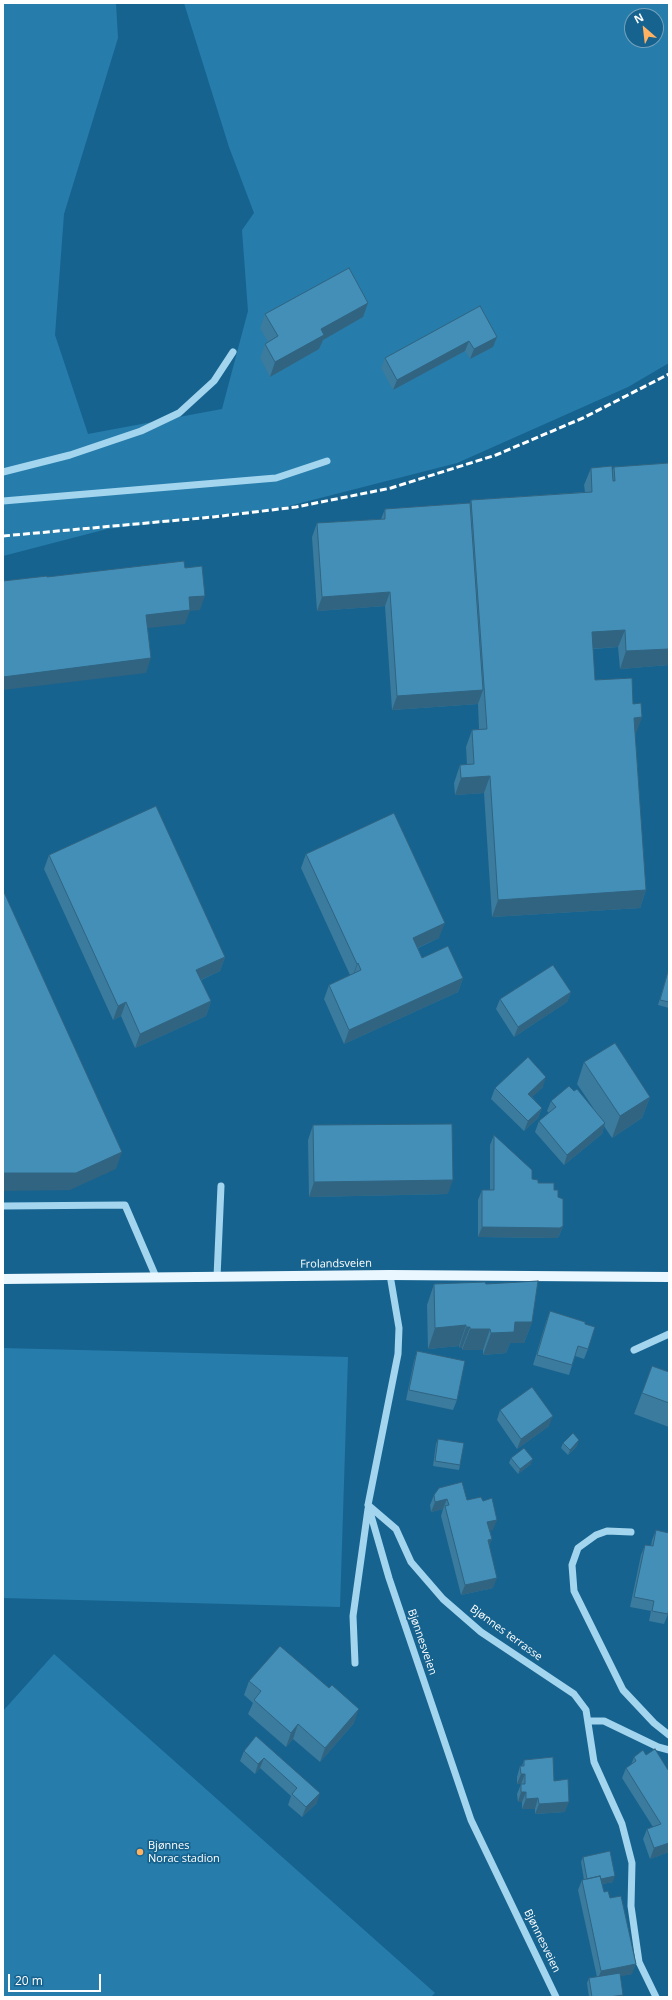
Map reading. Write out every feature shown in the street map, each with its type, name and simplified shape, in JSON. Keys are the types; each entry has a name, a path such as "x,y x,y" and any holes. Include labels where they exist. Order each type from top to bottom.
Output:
{"main road":[{"name":"Frolandsveien","path":"3,1278 390,1275 668,1275"}],"street":[{"path":"3,472 70,455 142,432 179,414 214,381 233,352"},
{"path":"3,501 276,478 327,461"},
{"path":"218,1277 221,1186"},
{"path":"3,1206 125,1205 156,1277"},
{"name":"Bjønnesveien","path":"390,1275 398,1322 398,1354 368,1505 388,1578 472,1820 556,1997"},
{"path":"634,1350 669,1334"},
{"path":"355,1663 353,1616 368,1505"},
{"name":"Bjønnes terrasse","path":"368,1505 396,1529 411,1562 443,1599 481,1632 574,1694 586,1710 594,1762 622,1824 632,1863 631,1906 639,1962 656,1997"},
{"path":"631,1532 607,1531 596,1535 578,1548 572,1565 574,1591 623,1690 654,1723 669,1735"},
{"path":"588,1721 604,1721 658,1747 669,1750"}],"shaded area":[{"path":"3,3 116,3 118,38 64,214 55,335 88,434 222,409 248,311 242,230 254,213 229,147 184,3 669,3 669,363 628,387 457,463 285,507 107,529 3,556"},
{"path":"3,1348 348,1357 340,1607 3,1598"},
{"name":"Bjønnes Norac stadion","path":"54,1654 435,1993 431,1997 3,1997 3,1711"}],"building":[{"path":"349,268 368,303 321,329 324,335 275,362 265,344 278,336 265,314"},
{"path":"480,306 497,337 474,349 469,341 397,380 385,358"},
{"path":"669,463 669,649 626,651 625,630 592,632 595,680 632,678 633,704 641,703 642,717 634,718 646,890 498,900 490,776 461,778 460,765 474,764 472,730 487,729 471,500 592,492 591,468 612,466 613,481 615,481 614,467"},
{"path":"470,503 483,690 397,696 390,592 322,597 317,523 385,519 385,509"},
{"path":"184,561 185,568 202,566 205,596 189,597 190,610 146,615 151,658 3,677 3,581"},
{"path":"156,806 225,957 196,970 211,1001 140,1034 126,1002 118,1006 49,855"},
{"path":"394,813 445,923 413,938 422,958 448,946 463,978 349,1030 329,985 361,970 306,854"},
{"path":"3,890 122,1152 76,1173 3,1173"},
{"path":"553,965 571,992 518,1027 500,999"},
{"path":"669,968 669,1002 660,1000"},
{"path":"615,1043 650,1097 620,1116 584,1062"},
{"path":"528,1057 546,1077 528,1094 542,1108 528,1121 495,1088"},
{"path":"569,1086 574,1091 577,1089 605,1123 567,1155 539,1121 556,1107 551,1101"},
{"path":"452,1124 453,1180 314,1182 313,1125"},
{"path":"494,1135 532,1170 532,1179 538,1180 538,1183 554,1183 554,1190 558,1190 558,1197 563,1199 563,1226 560,1228 482,1227 482,1190 494,1190"},
{"path":"538,1281 532,1322 515,1322 514,1332 491,1333 490,1329 470,1329 470,1327 466,1327 466,1325 435,1328 434,1284 485,1282 486,1284"},
{"path":"550,1311 585,1322 585,1324 595,1327 588,1349 578,1346 572,1365 537,1355"},
{"path":"417,1351 465,1361 457,1400 409,1390"},
{"path":"652,1366 669,1372 669,1403 642,1393"},
{"path":"532,1387 553,1416 521,1439 500,1410"},
{"path":"573,1433 579,1440 570,1450 563,1443"},
{"path":"438,1439 464,1443 460,1465 435,1461"},
{"path":"524,1448 533,1459 520,1469 511,1458"},
{"path":"462,1482 467,1500 481,1497 483,1501 492,1498 497,1520 487,1522 492,1539 488,1540 497,1578 465,1585 445,1506 449,1505 447,1499 435,1502 434,1495 439,1488"},
{"path":"656,1530 669,1533 668,1614 652,1611 654,1601 634,1597 645,1545 653,1546"},
{"path":"280,1646 329,1688 332,1685 359,1709 325,1748 298,1724 291,1733 254,1700 261,1691 249,1681"},
{"path":"256,1736 320,1793 306,1807 292,1794 297,1788 264,1758 258,1764 244,1751"},
{"path":"655,1749 669,1770 669,1843 654,1848 647,1829 661,1824 626,1768 636,1761 634,1757 643,1750 646,1755"},
{"path":"553,1757 554,1781 568,1779 569,1802 539,1804 538,1798 526,1799 526,1792 521,1792 521,1784 525,1784 525,1774 521,1774 520,1766 524,1766 524,1760"},
{"path":"610,1851 615,1876 601,1879 600,1876 587,1879 583,1857"},
{"path":"600,1876 604,1892 608,1891 610,1898 621,1896 636,1964 601,1971 582,1880"},
{"path":"620,1973 623,1995 592,1997 589,1978"}],"railway":[{"path":"3,536 213,517 296,507 391,488 496,455 583,418 669,374"}],"place":[{"name":"Bjønnes Norac stadion","path":"140,1852"}]}
